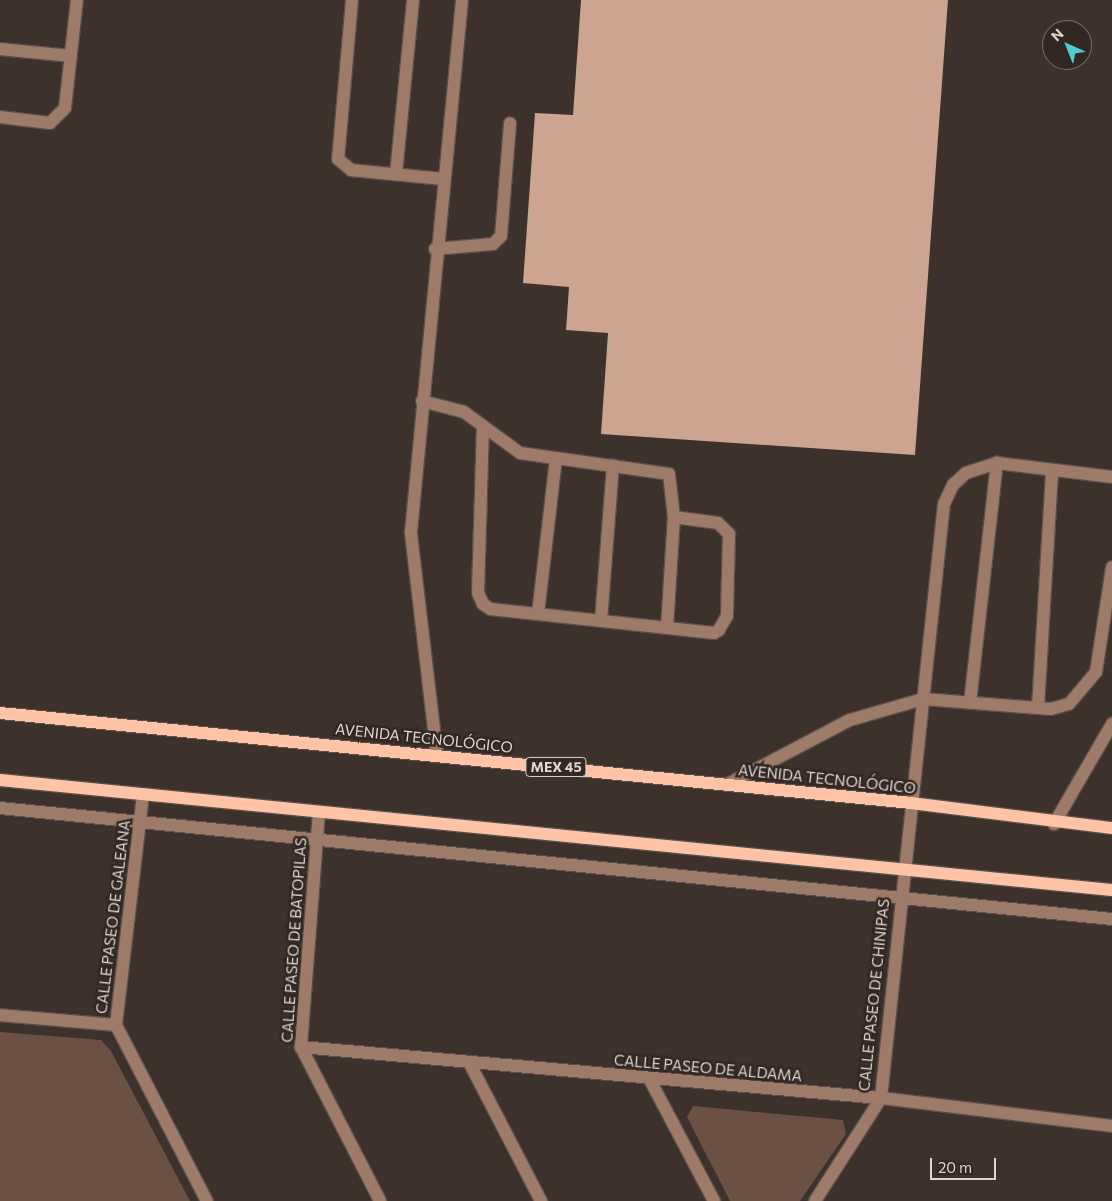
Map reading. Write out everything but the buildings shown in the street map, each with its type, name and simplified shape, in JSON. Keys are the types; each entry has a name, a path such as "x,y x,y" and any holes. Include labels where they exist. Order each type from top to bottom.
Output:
{"main road":[{"name":"AVENIDA TECNOLÓGICO","path":"0,712 911,803 1054,824 1112,828"},
{"path":"0,780 903,871 1112,890"}],"street":[{"path":"0,117 50,123 65,108 78,0"},
{"path":"352,0 338,159 350,170 443,179"},
{"path":"396,174 413,0"},
{"path":"437,755 431,676 411,561 435,248 462,0"},
{"path":"0,49 71,56"},
{"path":"435,248 498,241 510,123"},
{"path":"422,402 456,407 520,453 669,474 674,517 667,628"},
{"path":"483,427 480,600 490,609 714,633 727,616 726,529 718,523 674,517"},
{"path":"538,614 556,459"},
{"path":"970,702 997,464 1112,477"},
{"name":"CALLE PASEO DE CHINIPAS","path":"815,1201 881,1098 900,899 944,504 953,485 966,472 997,464"},
{"path":"601,621 613,466"},
{"path":"1038,708 1052,470"},
{"path":"726,784 850,720 922,699 1038,708 1069,704 1096,672 1112,567"},
{"path":"1054,824 1111,728"},
{"name":"CALLE PASEO DE GALEANA","path":"143,795 116,1024 207,1201"},
{"path":"0,808 1112,919"},
{"name":"CALLE PASEO DE BATOPILAS","path":"319,812 301,1047 380,1201"},
{"path":"0,1016 116,1024"},
{"name":"CALLE PASEO DE ALDAMA","path":"301,1047 650,1080 881,1098 1112,1126"},
{"path":"469,1062 541,1201"},
{"path":"650,1080 714,1201"}],"shaded area":[{"path":"0,1032 101,1040 111,1051 190,1201 0,1201"},
{"path":"693,1106 843,1120 846,1134 800,1201 730,1201 687,1117"}]}
